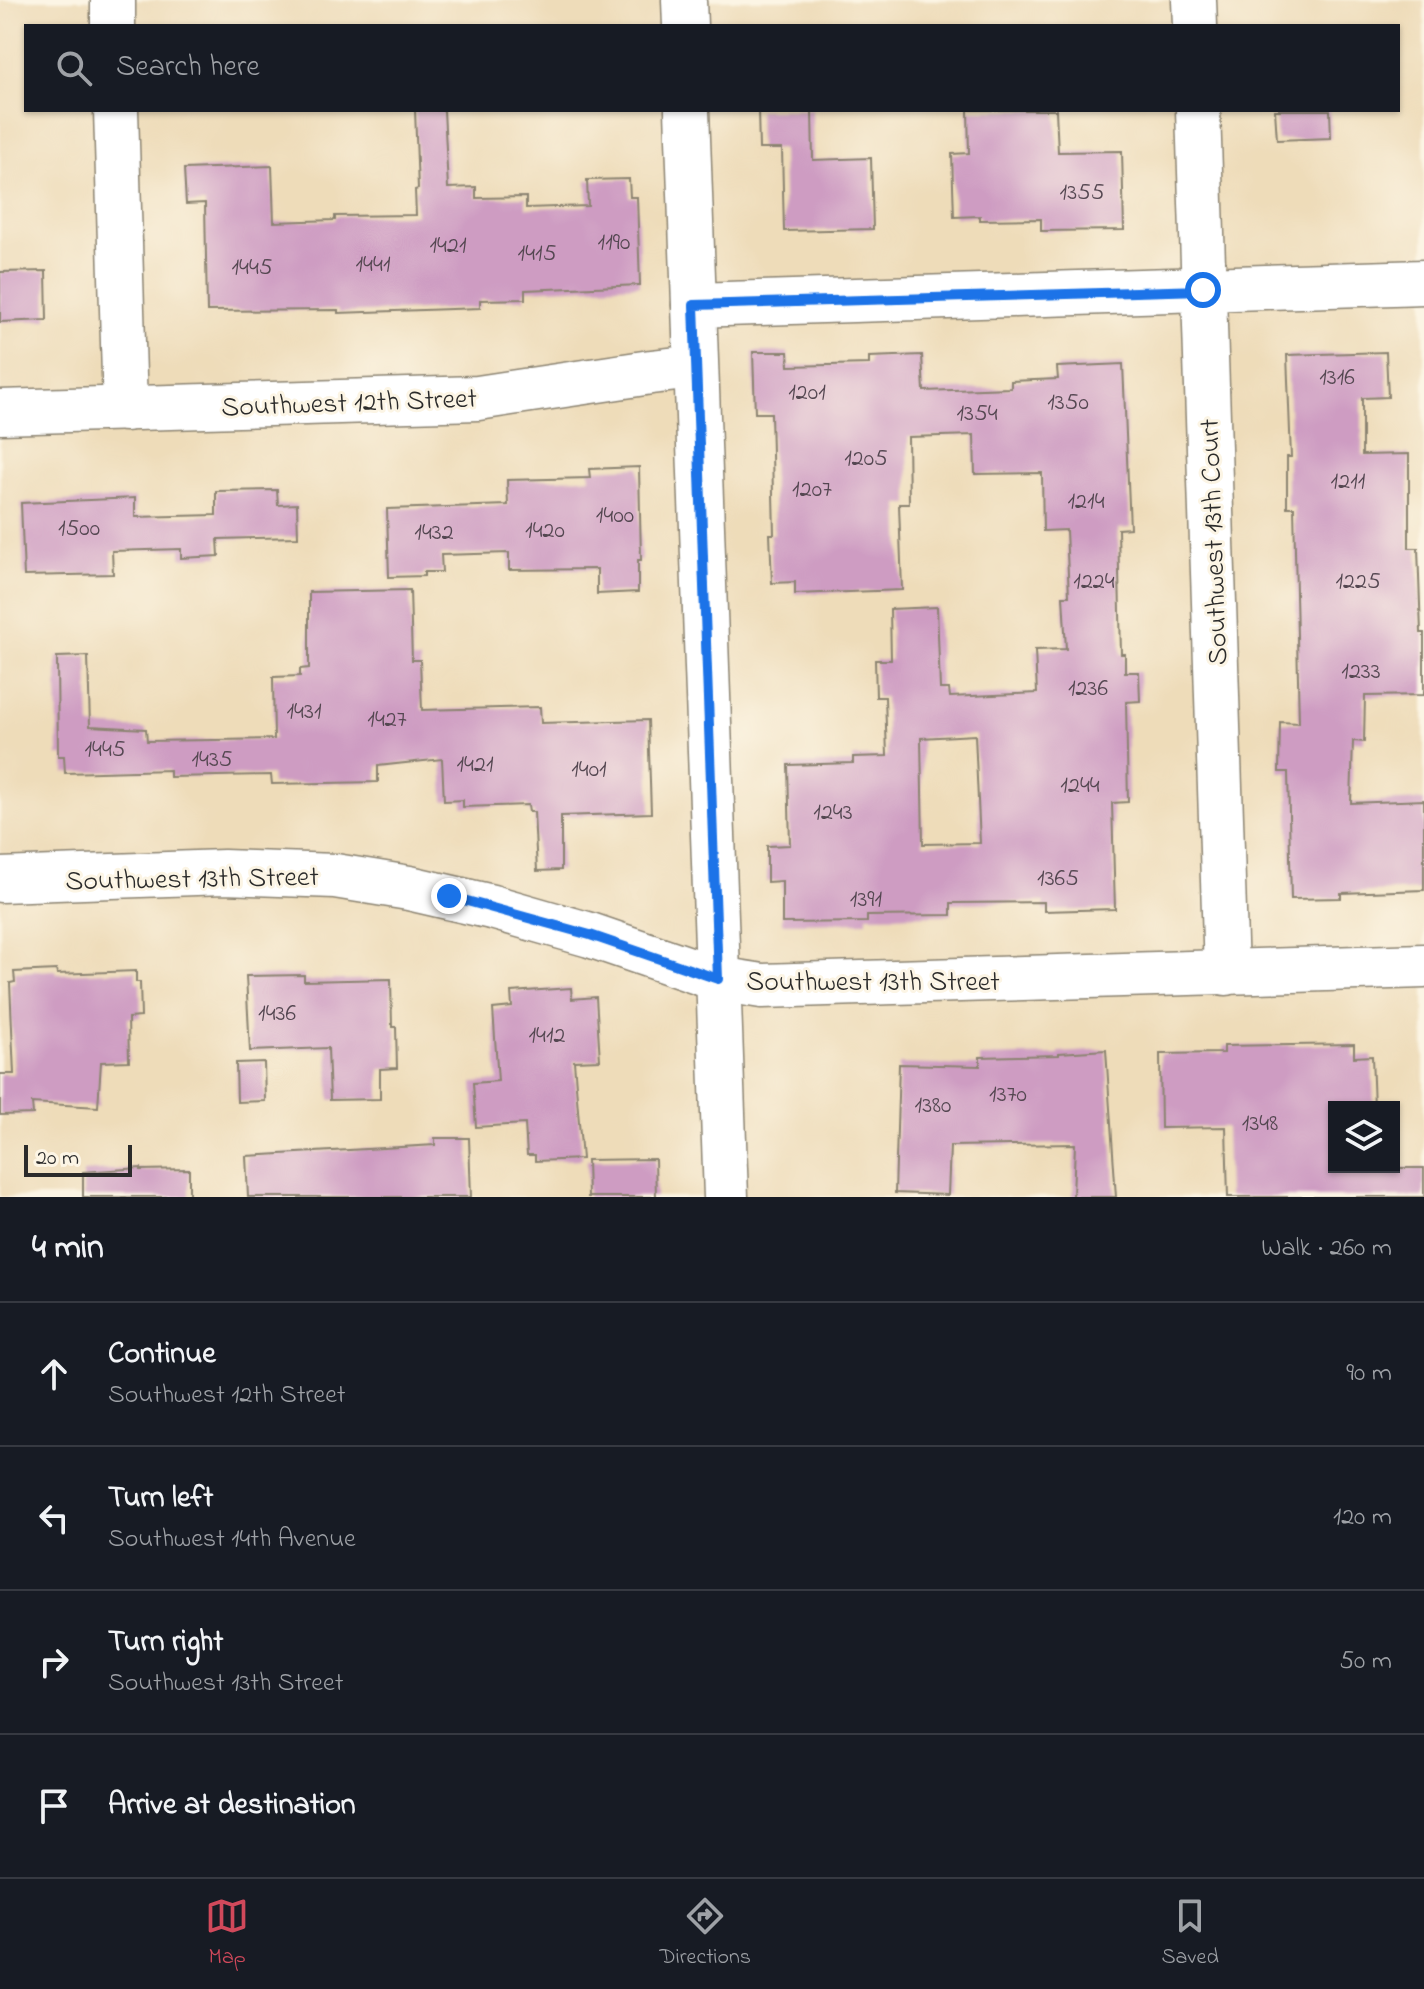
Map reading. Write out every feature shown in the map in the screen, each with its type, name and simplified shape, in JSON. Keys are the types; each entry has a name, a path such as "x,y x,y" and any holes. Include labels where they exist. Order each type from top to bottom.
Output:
{"street":[{"path":"113,0 113,24"},
{"path":"684,0 685,24"},
{"path":"1194,0 1195,24"},
{"path":"116,112 125,409"},
{"path":"687,112 726,1197"},
{"name":"Southwest 13th Court","path":"1198,112 1226,973"},
{"path":"694,305 1424,282"},
{"name":"Southwest 12th Street","path":"0,412 478,398 695,367"},
{"name":"Southwest 13th Street","path":"0,880 224,872 335,876 409,888 492,907 590,935 718,979 762,986 1424,966"}],"building":[{"path":"415,112 444,112 448,188 476,187 476,198 526,197 526,208 588,206 587,180 629,179 630,197 637,197 640,285 525,290 525,299 480,300 480,308 338,313 338,310 207,311 205,203 186,204 184,169 272,166 274,222 335,220 335,216 416,215 415,190 418,189"},
{"path":"758,112 812,112 813,160 871,158 873,229 784,231 782,149 759,149"},
{"path":"968,112 1056,112 1058,152 1122,151 1124,230 1041,231 1041,219 980,220 980,216 954,217 952,154 969,153"},
{"path":"1275,112 1330,112 1331,138 1277,140"},
{"path":"46,271 47,320 0,322 0,272"},
{"path":"753,352 788,352 789,366 869,364 869,357 922,355 924,391 1011,388 1011,381 1058,379 1057,367 1123,364 1130,528 1118,529 1121,654 1125,654 1125,672 1139,672 1140,701 1126,702 1128,802 1112,803 1115,909 1044,911 1044,902 951,903 951,915 867,916 867,922 782,923 782,881 767,882 767,846 790,845 788,765 853,763 853,757 887,756 885,697 876,697 875,660 891,660 890,609 937,607 940,689 949,689 950,697 1037,693 1035,650 1066,649 1063,596 1069,596 1066,530 1043,531 1042,473 975,474 974,435 908,437 909,504 899,504 902,590 795,594 795,582 772,583 771,413 755,413","holes":["975,735 980,843 923,844 921,738"]},
{"path":"1386,352 1388,397 1362,398 1362,455 1409,454 1409,548 1418,548 1421,633 1424,633 1424,695 1365,696 1364,742 1353,741 1351,803 1424,800 1424,890 1341,893 1341,898 1291,899 1288,772 1279,772 1280,722 1299,723 1294,507 1287,507 1287,457 1291,457 1287,355"},
{"path":"639,467 641,560 638,560 638,592 597,594 597,569 509,570 509,553 441,555 442,572 389,577 387,509 508,505 507,480 590,478 589,469"},
{"path":"277,490 278,505 297,504 298,537 218,539 219,556 181,558 181,549 112,551 113,574 24,576 21,503 135,498 135,517 216,515 216,491"},
{"path":"410,590 412,660 420,660 422,710 540,707 541,723 648,720 651,813 561,816 561,870 537,871 534,812 529,812 528,805 463,807 463,800 444,801 442,759 378,766 378,782 272,784 271,775 170,777 170,770 65,773 64,756 58,756 57,657 88,656 90,726 146,729 147,741 274,739 273,677 300,676 300,669 309,668 309,592"},
{"path":"56,970 57,974 136,971 136,982 140,982 141,1017 128,1018 129,1061 101,1062 98,1107 32,1103 33,1114 0,1115 0,1074 14,1074 10,983 15,982 14,972"},
{"path":"304,975 304,981 391,979 397,1068 380,1069 380,1099 330,1100 328,1048 250,1051 246,976"},
{"path":"571,988 572,999 596,997 600,1060 574,1061 582,1159 535,1161 535,1155 527,1155 525,1124 476,1127 473,1083 498,1081 493,1009 512,1007 511,992"},
{"path":"1354,1044 1354,1057 1372,1056 1374,1101 1328,1101 1328,1173 1400,1173 1400,1168 1424,1168 1424,1197 1228,1197 1226,1127 1161,1128 1160,1054 1224,1053 1224,1046"},
{"path":"1106,1050 1116,1197 1073,1197 1075,1144 950,1146 948,1195 895,1193 899,1064 980,1066 980,1057"},
{"path":"264,1062 265,1101 237,1102 236,1063"},
{"path":"435,1138 469,1138 471,1197 248,1197 246,1156 435,1145"},
{"path":"655,1159 656,1197 588,1197 587,1160"},
{"path":"189,1169 189,1197 83,1197 83,1172"}],"route":[{"path":"449,896 545,921 718,979 694,305 1203,290"}]}
